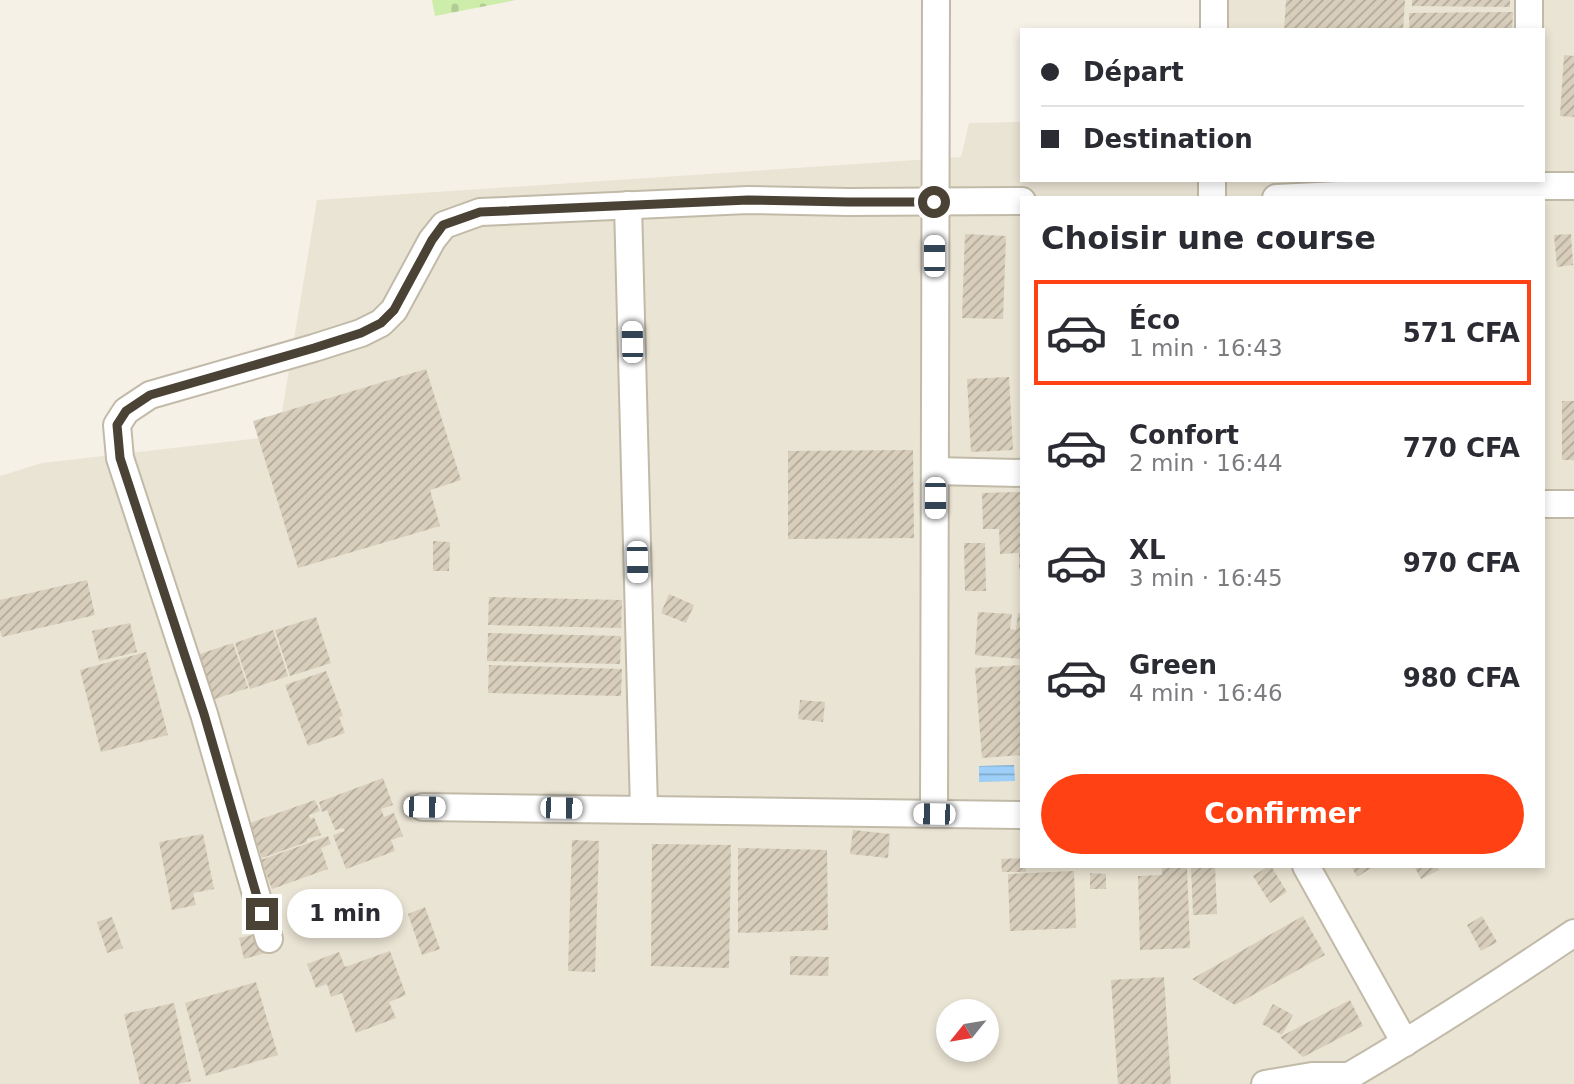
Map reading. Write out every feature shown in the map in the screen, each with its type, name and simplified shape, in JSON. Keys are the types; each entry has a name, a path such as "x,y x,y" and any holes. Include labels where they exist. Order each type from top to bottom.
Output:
{"street":[{"path":"934,814 936,0"},
{"path":"1214,0 1214,28"},
{"path":"1529,0 1529,28"},
{"path":"1326,196 1574,186"},
{"path":"269,939 204,714 120,458 117,425 126,411 150,395 314,348 361,333 381,323 394,310 443,225 480,212 748,200 1020,201"},
{"path":"628,205 643,810"},
{"path":"935,471 1020,473"},
{"path":"1545,504 1574,504"},
{"path":"424,807 1020,815"},
{"path":"1307,868 1405,1044"},
{"path":"1265,1084 1311,1076 1349,1080 1506,980 1574,933"}],"shaded area":[{"path":"1221,0 1574,0 1574,1084 0,1084 0,476 42,463 278,436 317,200 961,157 969,123 1020,122 1020,182 1545,182 1545,28 1221,28"}],"green space":[{"path":"432,0 516,0 435,16"}],"water":[{"path":"1014,765 1015,781 979,782 979,766"}],"building":[{"path":"1286,0 1405,0 1403,28 1284,28"},
{"path":"1412,0 1510,0 1510,7 1412,6"},
{"path":"1513,12 1512,28 1409,28 1409,13"},
{"path":"1564,55 1574,56 1574,117 1560,116"},
{"path":"965,234 1006,236 1003,319 962,318"},
{"path":"1571,234 1573,265 1557,267 1554,235"},
{"path":"426,369 461,480 430,490 440,526 298,568 253,421"},
{"path":"1009,377 1013,450 971,452 967,379"},
{"path":"1562,401 1574,401 1574,460 1562,460"},
{"path":"913,450 914,538 788,539 788,451"},
{"path":"1020,492 1020,569 1019,553 1000,554 999,529 983,529 982,493"},
{"path":"433,541 450,542 449,571 433,571"},
{"path":"964,543 985,543 986,591 965,591"},
{"path":"87,580 95,615 2,637 0,600"},
{"path":"669,594 694,605 686,623 661,613"},
{"path":"489,597 622,600 621,628 488,625"},
{"path":"978,612 1012,614 1010,629 1016,630 1020,613 1020,659 975,655"},
{"path":"316,617 331,663 290,676 275,630"},
{"path":"130,623 137,652 99,661 92,631"},
{"path":"273,630 288,676 250,689 235,643"},
{"path":"488,633 621,636 620,664 487,661"},
{"path":"233,643 248,688 212,700 197,655"},
{"path":"146,652 168,735 101,752 80,670"},
{"path":"489,665 622,669 621,696 488,693"},
{"path":"1020,665 1020,755 982,758 975,668"},
{"path":"326,671 343,716 339,717 345,733 308,746 285,685"},
{"path":"800,700 825,702 823,722 798,719"},
{"path":"383,778 393,805 381,809 384,817 394,813 403,836 391,840 395,851 346,869 333,835 345,831 343,828 335,830 327,810 322,812 319,802"},
{"path":"315,800 320,811 309,815 310,819 314,817 321,835 262,858 250,823"},
{"path":"853,830 890,834 888,858 850,854"},
{"path":"203,834 214,889 193,893 196,905 172,910 159,842"},
{"path":"328,836 331,844 321,848 328,869 272,889 261,860"},
{"path":"572,840 599,841 595,972 568,971"},
{"path":"652,844 731,845 729,968 651,966"},
{"path":"738,848 827,850 828,930 738,933"},
{"path":"1020,858 1020,868 1026,868 1026,872 1002,872 1001,859"},
{"path":"1162,868 1187,868 1190,948 1140,950 1138,876 1162,875"},
{"path":"1191,868 1215,868 1217,914 1193,915"},
{"path":"1266,868 1272,868 1287,892 1270,903 1253,876"},
{"path":"1352,868 1371,868 1357,877"},
{"path":"1415,868 1438,868 1439,870 1421,879"},
{"path":"1074,871 1076,928 1010,931 1008,874"},
{"path":"1090,873 1106,874 1106,889 1090,889"},
{"path":"425,907 440,949 422,955 408,914"},
{"path":"1303,916 1325,955 1235,1005 1192,979"},
{"path":"1482,916 1497,942 1481,951 1467,925"},
{"path":"112,917 123,948 107,953 97,922"},
{"path":"260,933 265,953 244,959 239,938"},
{"path":"390,951 406,995 389,1002 396,1018 356,1033 342,993 331,997 327,984 316,988 307,964 339,952 345,967"},
{"path":"790,956 829,957 828,976 790,975"},
{"path":"1164,977 1171,1084 1118,1084 1111,980"},
{"path":"256,982 278,1055 206,1076 185,1003"},
{"path":"1350,1000 1363,1026 1303,1057 1280,1037"},
{"path":"174,1003 191,1081 178,1084 140,1084 124,1014"},
{"path":"1273,1004 1293,1015 1282,1035 1262,1024"}],"route":[{"path":"262,914 204,714 120,458 117,425 126,411 150,395 314,348 361,333 381,323 394,310 443,225 480,212 748,200 934,202"}]}
